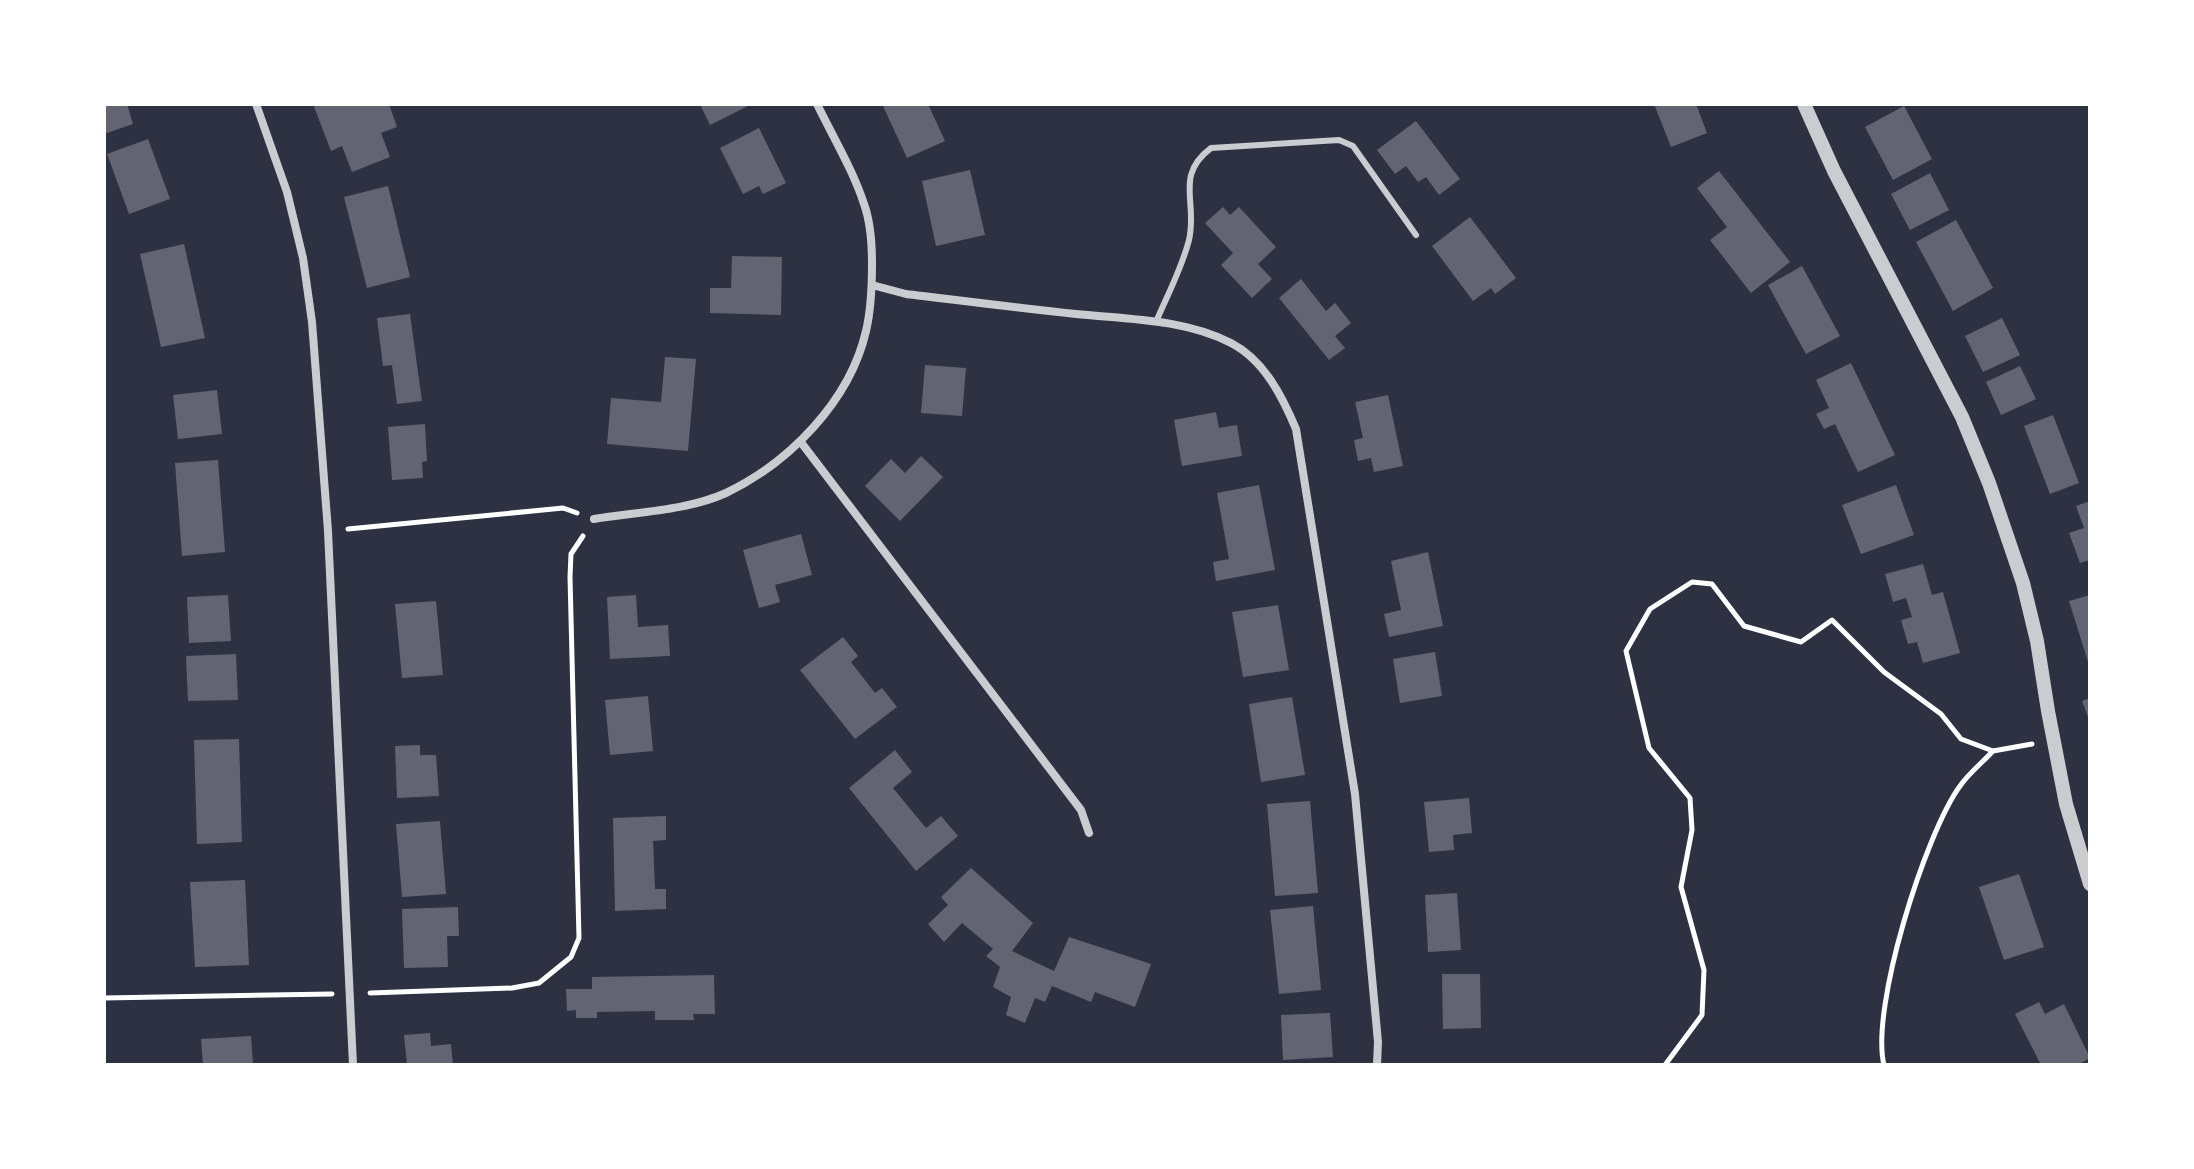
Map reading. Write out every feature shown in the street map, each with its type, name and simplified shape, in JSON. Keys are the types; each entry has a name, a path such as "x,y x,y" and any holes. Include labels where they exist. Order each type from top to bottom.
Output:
{"street":[{"path":"256,104 287,192 303,258 312,322 328,531 353,1065"},
{"path":"594,519 686,504 725,493 764,469 800,441 830,406 848,377 866,333 872,285 871,239 865,204 817,104"},
{"path":"1804,104 1834,171 1962,417 1989,483 2023,583 2034,626 2066,804 2090,884"},
{"path":"872,285 906,294 1156,322 1202,331 1233,344 1258,364 1280,393 1296,429 1355,794 1378,1042 1377,1065"},
{"path":"800,441 1081,810 1089,833"}],"lane":[{"path":"1156,322 1189,241 1192,219 1189,176 1197,159 1211,148 1339,140 1353,146 1416,235"}],"path":[{"path":"104,998 512,988 539,983 571,957 579,938 571,554 594,519 563,508 328,531"},
{"path":"1665,1065 1702,1015 1704,970 1681,887 1692,830 1690,798 1649,748 1626,651 1650,609 1692,582 1712,584 1744,626 1801,642 1832,620 1884,672 1941,714 1961,739 1993,751 2053,741"},
{"path":"1884,1065 1880,1049 1886,997 1905,920 1930,841 1960,786 1993,751"}],"building":[{"path":"104,104 127,104 133,124 104,134"},
{"path":"313,104 389,104 397,127 381,133 390,157 352,172 342,146 331,151"},
{"path":"700,104 752,104 710,125"},
{"path":"928,104 945,141 907,158 883,106"},
{"path":"1654,104 1696,104 1707,133 1671,147"},
{"path":"1904,106 1932,159 1893,180 1865,127"},
{"path":"1416,121 1460,179 1439,195 1426,177 1418,182 1406,166 1395,174 1377,150"},
{"path":"759,128 786,183 763,194 759,186 743,194 720,148"},
{"path":"148,139 170,199 129,214 107,154"},
{"path":"970,170 985,235 936,246 922,181"},
{"path":"1719,171 1790,262 1751,293 1710,240 1727,227 1697,188"},
{"path":"1930,173 1949,210 1910,230 1891,194"},
{"path":"388,186 410,277 367,288 344,197"},
{"path":"1223,207 1230,215 1239,207 1276,247 1258,264 1272,279 1252,298 1221,265 1233,253 1205,223"},
{"path":"1470,217 1516,278 1495,294 1491,288 1473,301 1432,246"},
{"path":"1956,220 1993,288 1953,311 1916,242"},
{"path":"184,244 205,338 161,347 140,254"},
{"path":"732,256 782,257 781,315 710,313 710,288 731,288"},
{"path":"1802,266 1840,336 1806,354 1768,285"},
{"path":"1301,279 1326,311 1335,303 1351,323 1335,336 1345,348 1329,360 1279,298"},
{"path":"410,314 422,401 397,404 392,365 383,366 377,318"},
{"path":"2002,318 2020,355 1983,372 1965,336"},
{"path":"665,357 696,359 688,451 607,444 611,398 661,402"},
{"path":"1851,363 1895,455 1858,472 1835,424 1824,429 1816,414 1829,408 1816,380"},
{"path":"925,365 966,368 962,416 921,413"},
{"path":"2020,366 2036,399 2001,415 1986,382"},
{"path":"217,390 222,434 178,439 173,395"},
{"path":"1388,395 1403,466 1374,472 1371,458 1358,461 1354,440 1363,438 1355,402"},
{"path":"1216,412 1219,428 1237,425 1242,456 1182,466 1174,420"},
{"path":"2053,415 2079,483 2050,494 2024,426"},
{"path":"425,424 427,461 422,462 423,478 392,480 388,427"},
{"path":"921,456 943,477 900,521 865,486 891,459 905,473"},
{"path":"218,460 225,552 182,556 175,463"},
{"path":"1259,485 1275,570 1216,581 1213,562 1229,559 1217,493"},
{"path":"1896,485 1914,535 1861,554 1842,505"},
{"path":"2090,501 2090,560 2080,563 2069,533 2084,528 2076,506"},
{"path":"801,534 812,575 775,585 780,602 759,608 743,550"},
{"path":"1428,552 1443,626 1389,637 1384,614 1401,610 1391,561"},
{"path":"1923,564 1932,595 1943,592 1960,653 1923,663 1917,642 1908,644 1901,620 1912,617 1906,598 1893,602 1885,574"},
{"path":"228,595 231,641 189,643 187,597"},
{"path":"636,595 638,627 668,625 670,656 610,659 607,597"},
{"path":"2090,595 2090,665 2089,665 2069,601"},
{"path":"436,601 443,675 402,678 395,604"},
{"path":"1278,605 1289,670 1243,677 1232,612"},
{"path":"843,637 858,656 851,662 875,693 882,688 897,707 855,739 800,670"},
{"path":"1435,652 1442,696 1400,703 1393,659"},
{"path":"236,654 238,700 188,701 186,656"},
{"path":"648,696 653,751 610,755 605,700"},
{"path":"1292,697 1305,775 1261,782 1249,704"},
{"path":"2090,698 2090,722 2082,701"},
{"path":"239,739 242,842 197,844 194,740"},
{"path":"420,745 420,755 436,755 439,796 397,798 395,746"},
{"path":"895,750 912,772 893,788 926,828 941,816 958,836 916,871 849,788"},
{"path":"1469,798 1472,833 1453,835 1454,850 1429,852 1424,802"},
{"path":"1310,801 1318,893 1275,896 1267,804"},
{"path":"666,816 666,840 653,841 655,889 666,889 666,909 615,911 613,818"},
{"path":"440,821 446,894 402,897 396,824"},
{"path":"971,868 1033,923 1012,951 1054,971 1069,937 1151,964 1135,1007 1095,992 1091,1002 1052,986 1045,1002 1035,998 1025,1023 1006,1015 1011,997 993,987 1000,967 986,956 993,949 962,923 944,942 928,924 948,905 941,897"},
{"path":"2019,874 2044,947 2004,960 1979,887"},
{"path":"245,880 249,965 195,967 190,882"},
{"path":"1457,893 1461,950 1428,952 1425,895"},
{"path":"1313,906 1321,990 1279,994 1270,910"},
{"path":"458,907 459,936 447,936 448,967 404,968 402,909"},
{"path":"1442,974 1480,974 1481,1028 1443,1029"},
{"path":"714,975 715,1014 693,1014 694,1020 655,1020 655,1011 597,1012 597,1018 576,1018 576,1010 567,1011 566,989 592,989 592,977"},
{"path":"2039,1002 2045,1014 2064,1004 2090,1058 2077,1065 2041,1065 2015,1014"},
{"path":"1330,1013 1333,1057 1283,1060 1281,1015"},
{"path":"430,1033 431,1046 451,1044 453,1065 407,1065 404,1035"},
{"path":"251,1036 253,1065 203,1065 201,1039"}]}
